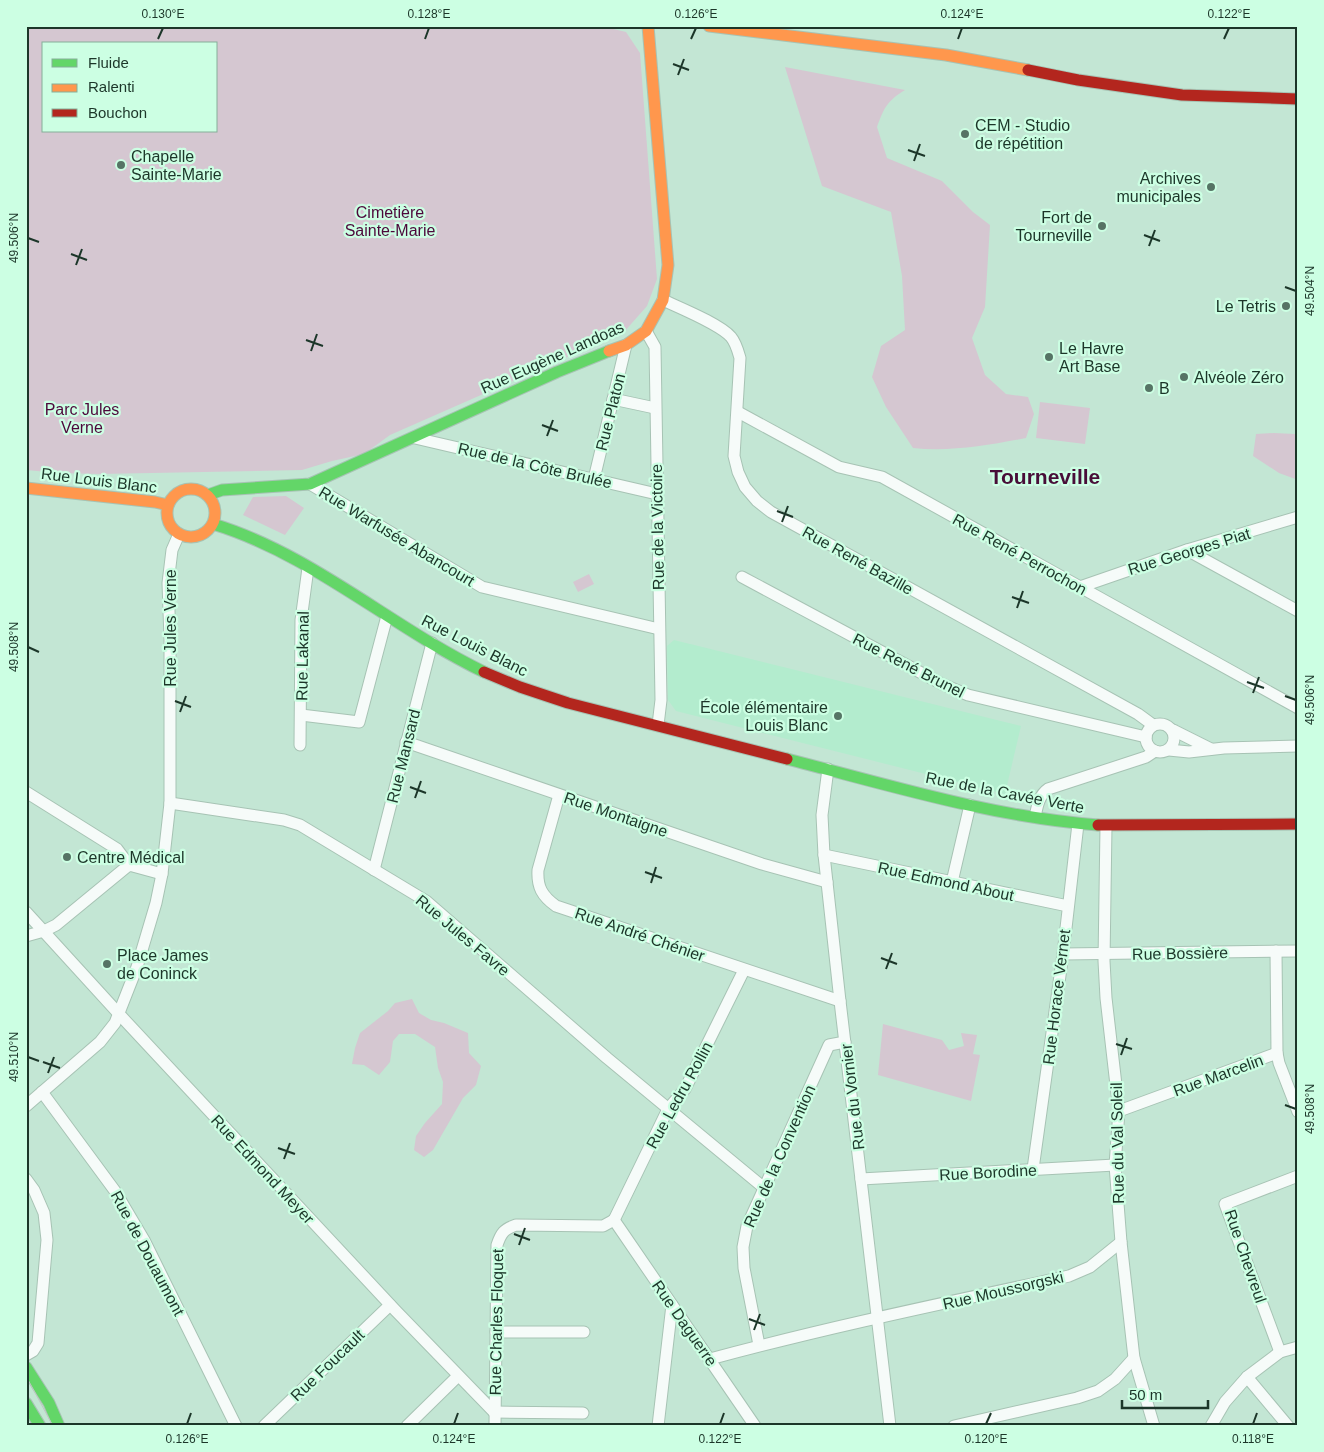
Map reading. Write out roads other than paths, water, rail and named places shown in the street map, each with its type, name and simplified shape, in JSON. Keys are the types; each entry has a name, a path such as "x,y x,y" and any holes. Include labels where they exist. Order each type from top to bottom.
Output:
{"street":[{"name":"Rue Eugène Landoas","path":"208,495 222,490 310,484 557,372 626,345 646,331 663,300 668,265 648,26"},
{"path":"709,26 946,55 1078,80 1182,95 1298,99"},
{"name":"Rue René Bazille","path":"663,300 722,329 731,336 737,347 740,358 734,456 738,472 745,487 757,501 771,512 1138,714 1152,725"},
{"name":"Rue de la Victoire","path":"646,331 655,347 661,700 658,725"},
{"name":"Rue Platon","path":"594,479 626,345"},
{"path":"613,399 655,408"},
{"name":"Rue René Perrochon","path":"738,412 839,468 882,477 1298,708"},
{"name":"Rue de la Côte Brulée","path":"413,437 657,494"},
{"name":"Rue Warfusée Abancourt","path":"310,484 482,587 660,629"},
{"name":"Rue Louis Blanc","path":"26,488 168,505"},
{"path":"189,489 208,495 212,500 215,512 213,524 201,535 190,537 179,534 169,522 168,505 176,494 189,489"},
{"name":"Rue Georges Piat","path":"1080,587 1187,550 1298,517"},
{"path":"1281,522 1298,526"},
{"name":"Rue Louis Blanc","path":"213,524 264,545 308,568 432,643 491,675 528,690 568,703 828,769"},
{"name":"Rue Jules Verne","path":"162,874 170,804 168,583 172,550 179,534"},
{"path":"1187,550 1298,611"},
{"name":"Rue Lakanal","path":"300,745 301,620 308,568"},
{"name":"Rue René Brunel","path":"742,577 942,684 968,695 1146,738"},
{"path":"301,715 359,722 387,616"},
{"name":"Rue Mansard","path":"374,870 432,643"},
{"path":"1211,749 1173,730 1166,724 1152,725 1146,738 1148,746 1155,751 1164,752 1169,750 1189,752 1211,749 1298,746"},
{"path":"1169,750 1175,738 1173,730"},
{"name":"Rue Montaigne","path":"406,742 762,864 827,882"},
{"path":"1034,817 1038,802 1048,789 1146,757 1155,751"},
{"name":"Rue de la Cavée Verte","path":"828,769 970,805 1078,824 1106,826 1298,824"},
{"name":"Rue du Vornier","path":"828,769 822,815 824,855 876,1318 890,1426"},
{"path":"26,792 117,849 129,866 162,874 156,903 140,958 119,1014 100,1042 26,1106"},
{"name":"Rue André Chénier","path":"559,795 538,870 537,880 546,899 556,906 840,1001"},
{"name":"Rue Jules Favre","path":"170,804 284,820 300,825 426,901 668,1109 764,1187"},
{"path":"952,882 970,805"},
{"name":"Rue Horace Vernet","path":"1033,1169 1078,824"},
{"name":"Rue du Val Soleil","path":"1106,826 1103,954 1119,1111 1115,1165 1121,1242 1134,1358 1154,1426"},
{"name":"Rue Edmond About","path":"824,855 1068,906"},
{"path":"26,936 44,931 70,915 129,866"},
{"name":"Rue Edmond Meyer","path":"26,912 390,1305 494,1412"},
{"name":"Rue Marcelin","path":"1119,1111 1277,1053 1276,951"},
{"name":"Rue Bossière","path":"1062,954 1298,951"},
{"name":"Rue Ledru Rollin","path":"614,1220 668,1109 685,1089 744,970"},
{"name":"Rue de la Convention","path":"760,1346 744,1268 743,1247 747,1226 829,1044 845,1042"},
{"path":"1277,1053 1298,1112"},
{"name":"Rue de Douaumont","path":"42,1092 115,1191 144,1240 236,1426"},
{"name":"Rue Borodine","path":"861,1179 1115,1165"},
{"name":"Rue Chevreul","path":"1280,1352 1225,1204 1298,1176"},
{"path":"26,1179 34,1190 44,1213 47,1240 38,1343 33,1351 26,1355"},
{"name":"Rue Charles Floquet","path":"494,1412 497,1245 501,1234 506,1228 516,1225 603,1226 614,1220"},
{"name":"Rue Daguerre","path":"614,1220 755,1426"},
{"name":"Rue Moussorgski","path":"710,1359 876,1318 1069,1276 1090,1267 1121,1242"},
{"name":"Rue Foucault","path":"264,1426 390,1305"},
{"path":"658,1426 672,1305"},
{"path":"496,1332 584,1332"},
{"path":"1211,1426 1225,1402 1247,1377 1280,1352 1298,1347"},
{"path":"954,1426 1077,1398 1098,1391 1115,1379 1134,1358"},
{"path":"26,1366 49,1403 59,1426"},
{"path":"407,1426 458,1376"},
{"path":"1247,1377 1288,1426"},
{"path":"26,1403 40,1426"},
{"path":"495,1426 494,1412 583,1413"}],"tram line":[{"path":"26,1376 53,1426"}],"place":[{"name":"CEM - Studio de répétition","path":"965,134"},
{"name":"Chapelle Sainte-Marie","path":"121,165"},
{"name":"Archives municipales","path":"1211,187"},
{"name":"Fort de Tourneville","path":"1102,226"},
{"name":"Le Tetris","path":"1286,306"},
{"name":"Le Havre Art Base","path":"1049,357"},
{"name":"Alvéole Zéro","path":"1184,377"},
{"name":"B","path":"1149,388"},
{"name":"École élémentaire Louis Blanc","path":"838,716"},
{"name":"Centre Médical","path":"67,857"},
{"name":"Place James de Coninck","path":"107,964"}],"district":[{"name":"Tourneville","path":"1045,477"}],"park label":[{"name":"Cimetière Sainte-Marie","path":"390,221"},
{"name":"Parc Jules Verne","path":"82,418"}]}
